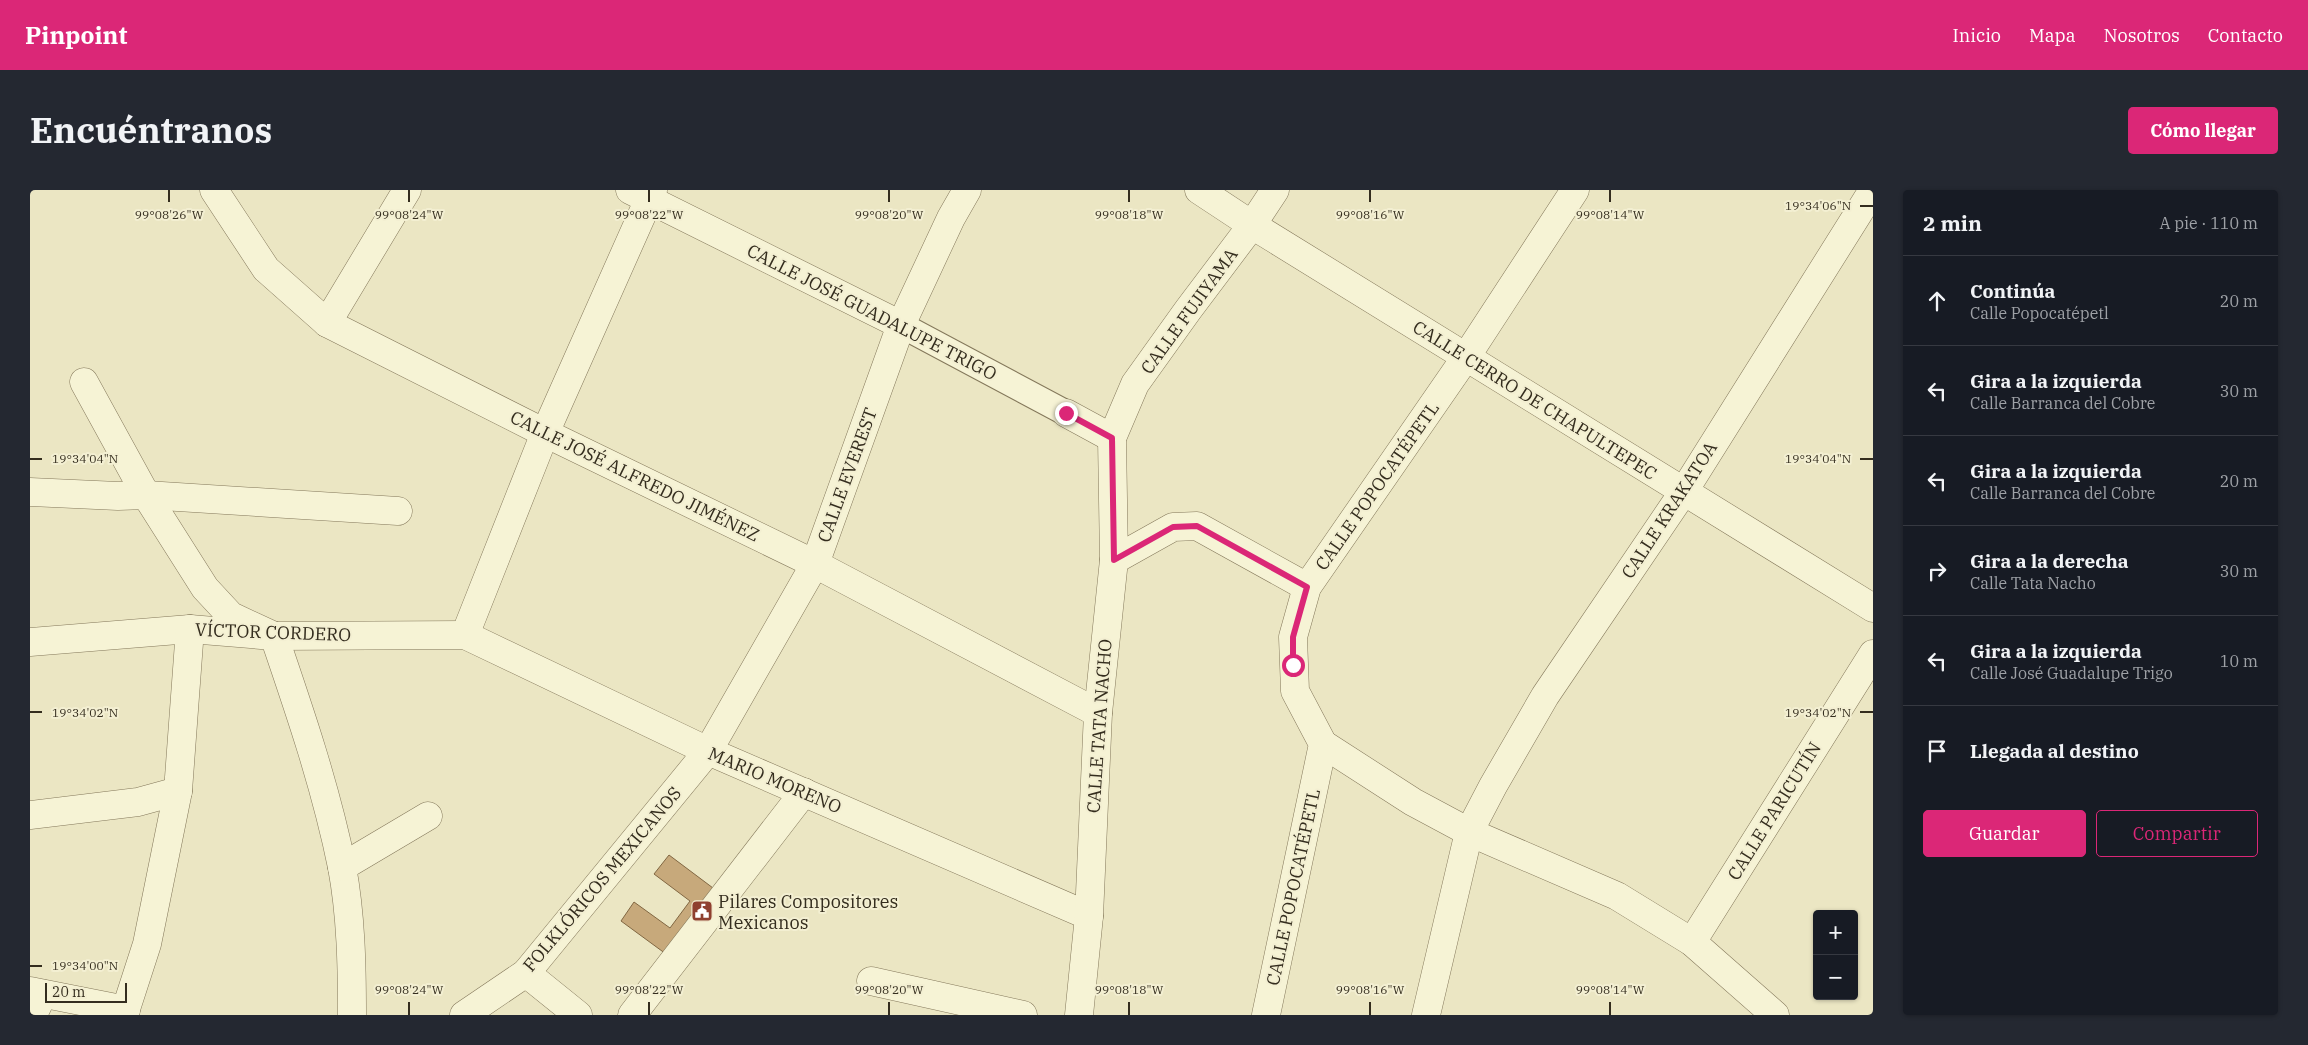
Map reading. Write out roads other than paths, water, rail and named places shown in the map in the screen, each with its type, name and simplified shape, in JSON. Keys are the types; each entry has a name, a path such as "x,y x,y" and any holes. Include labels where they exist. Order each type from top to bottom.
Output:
{"street":[{"name":"CALLE JOSÉ ALFREDO JIMÉNEZ","path":"214,190 266,269 328,323 545,433 815,564 1098,713"},
{"path":"328,323 408,190"},
{"name":"CALLE EVEREST","path":"708,751 815,564 901,325 951,218 967,190"},
{"name":"CALLE CERRO DE CHAPULTEPEC","path":"1199,190 1252,225 1873,608"},
{"name":"CALLE FUJIYAMA","path":"1112,438 1135,384 1252,225 1275,190"},
{"name":"CALLE POPOCATÉPETL","path":"1266,1015 1323,744 1295,691 1293,637 1307,587 1466,357 1575,190"},
{"name":"CALLE KRAKATOA","path":"1426,1015 1469,832 1545,696 1684,491 1873,190"},
{"path":"465,634 644,193"},
{"name":"CALLE JOSÉ GUADALUPE TRIGO","path":"644,193 901,325 1112,438"},
{"path":"84,382 146,495 205,588 232,616 274,636 309,738 342,867 352,952 352,1015"},
{"name":"CALLE TATA NACHO","path":"1079,1015 1088,916 1098,713 1114,560 1112,438"},
{"path":"30,492 118,496 146,495 398,511"},
{"path":"1114,560 1173,527 1197,526 1307,587"},
{"path":"35,1000 125,1013 147,944 178,791 190,629"},
{"name":"VÍCTOR CORDERO","path":"30,642 190,629 274,636 465,634"},
{"name":"MARIO MORENO","path":"465,634 708,751 1088,916"},
{"name":"CALLE PARICUTÍN","path":"1692,942 1873,654"},
{"path":"1323,744 1413,802 1469,832 1617,896 1692,942 1775,1015"},
{"name":"FOLKLÓRICOS MEXICANOS","path":"464,1015 526,974 708,751"},
{"path":"30,815 138,802 178,791"},
{"path":"632,1015 804,792"},
{"path":"342,867 428,816"},
{"path":"526,974 578,1015"},
{"path":"871,981 1024,1015"}],"place":[{"name":"Pilares Compositores Mexicanos","path":"702,911"}]}
